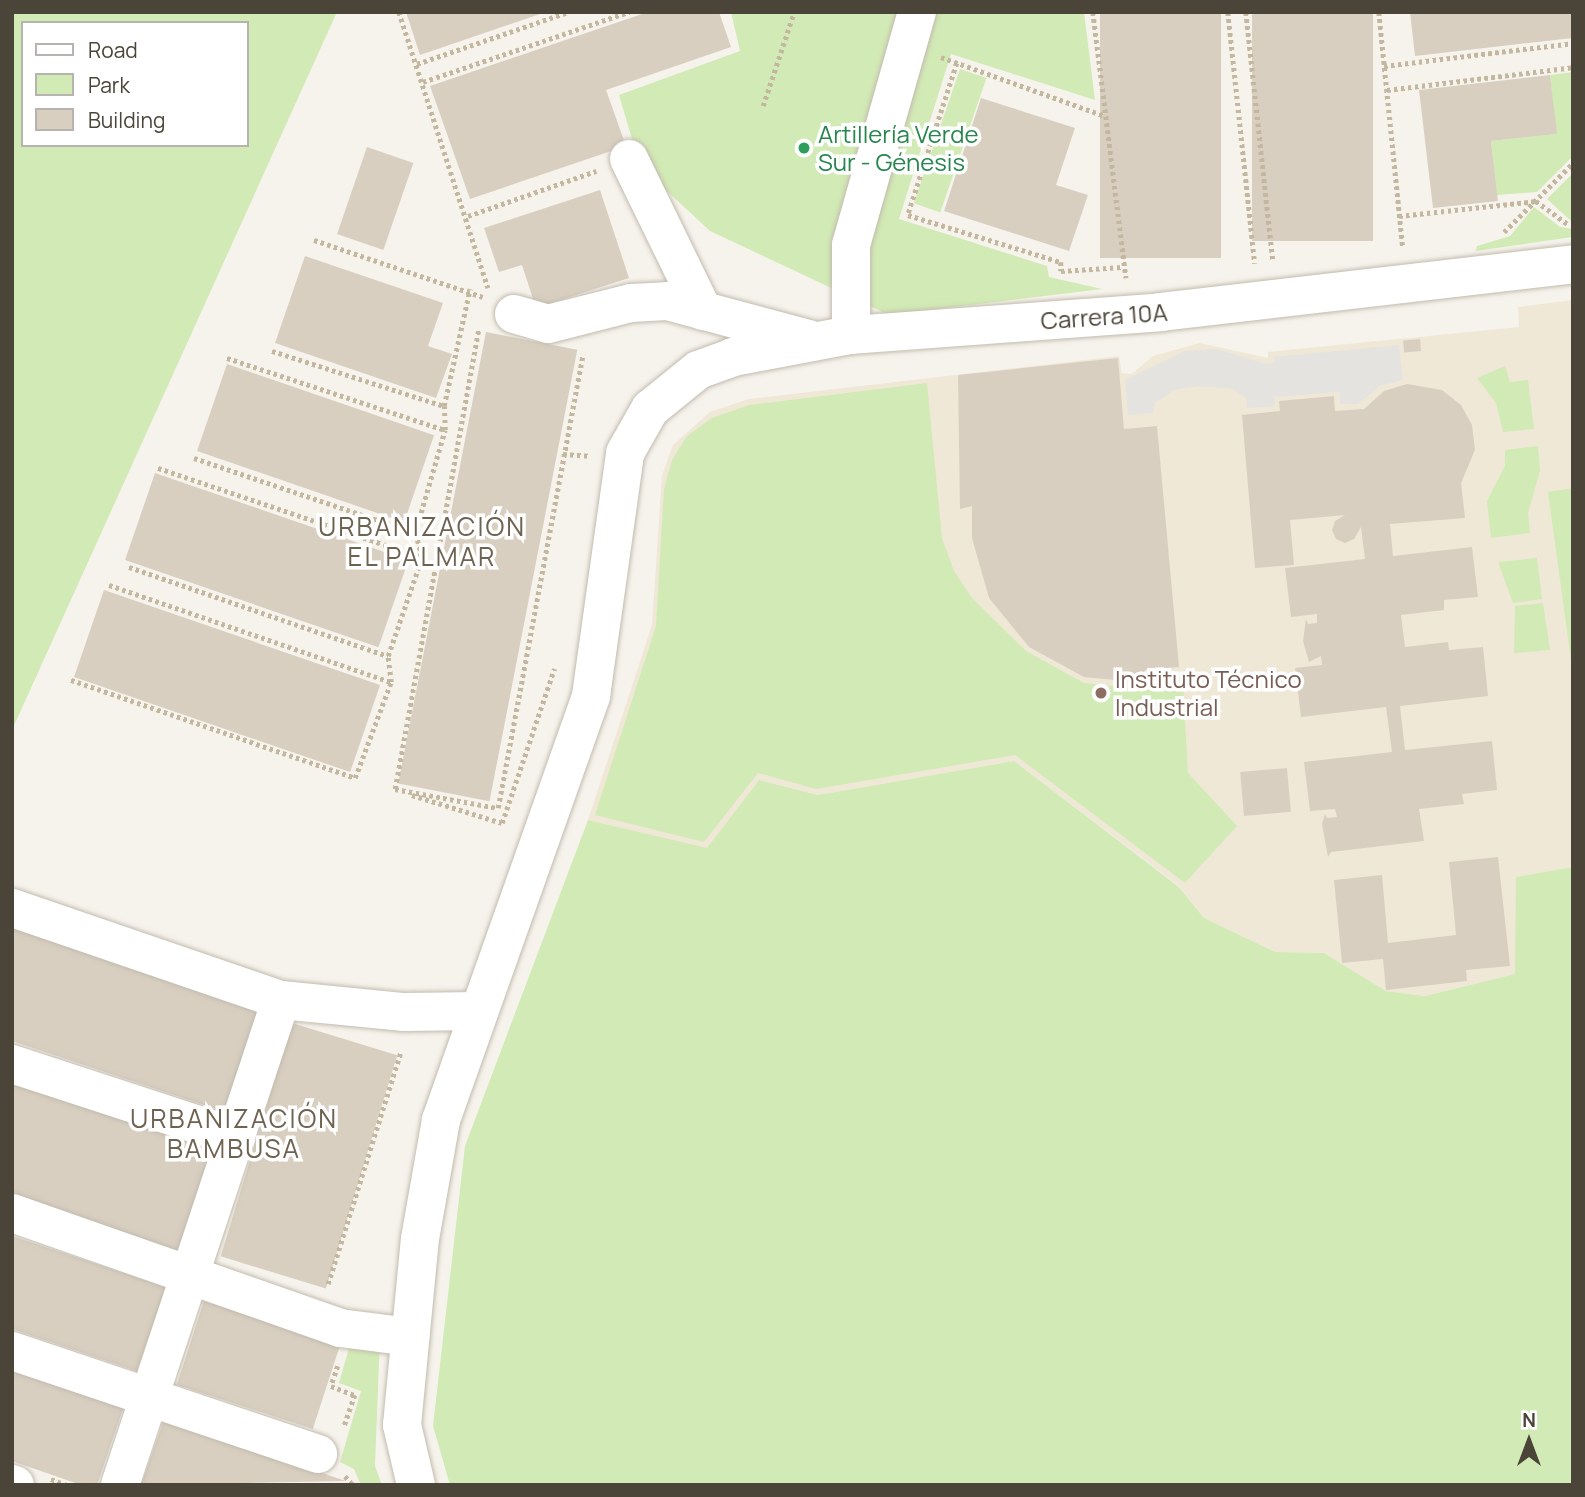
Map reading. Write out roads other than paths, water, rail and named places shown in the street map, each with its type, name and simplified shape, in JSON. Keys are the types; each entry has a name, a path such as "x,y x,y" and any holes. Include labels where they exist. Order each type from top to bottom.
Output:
{"street":[{"path":"518,313 667,301 834,338 851,245 917,12"},
{"path":"629,159 703,311"},
{"name":"Carrera 10A","path":"479,1011 591,696 625,453 650,408 698,370 733,357 834,338 1161,312 1573,264"},
{"path":"12,908 281,1000 404,1013 479,1011 441,1120 420,1239 402,1425 416,1485"},
{"path":"120,1485 281,1000"},
{"path":"12,1064 236,1137"},
{"path":"12,1213 340,1328 410,1337"},
{"path":"12,1351 149,1396 330,1443"}],"place":[{"name":"Artillería Verde Sur - Génesis","path":"804,148"},
{"name":"Instituto Técnico Industrial","path":"1101,693"}],"district":[{"name":"URBANIZACIÓN EL PALMAR","path":"422,542"},
{"name":"URBANIZACIÓN BAMBUSA","path":"234,1134"}]}
